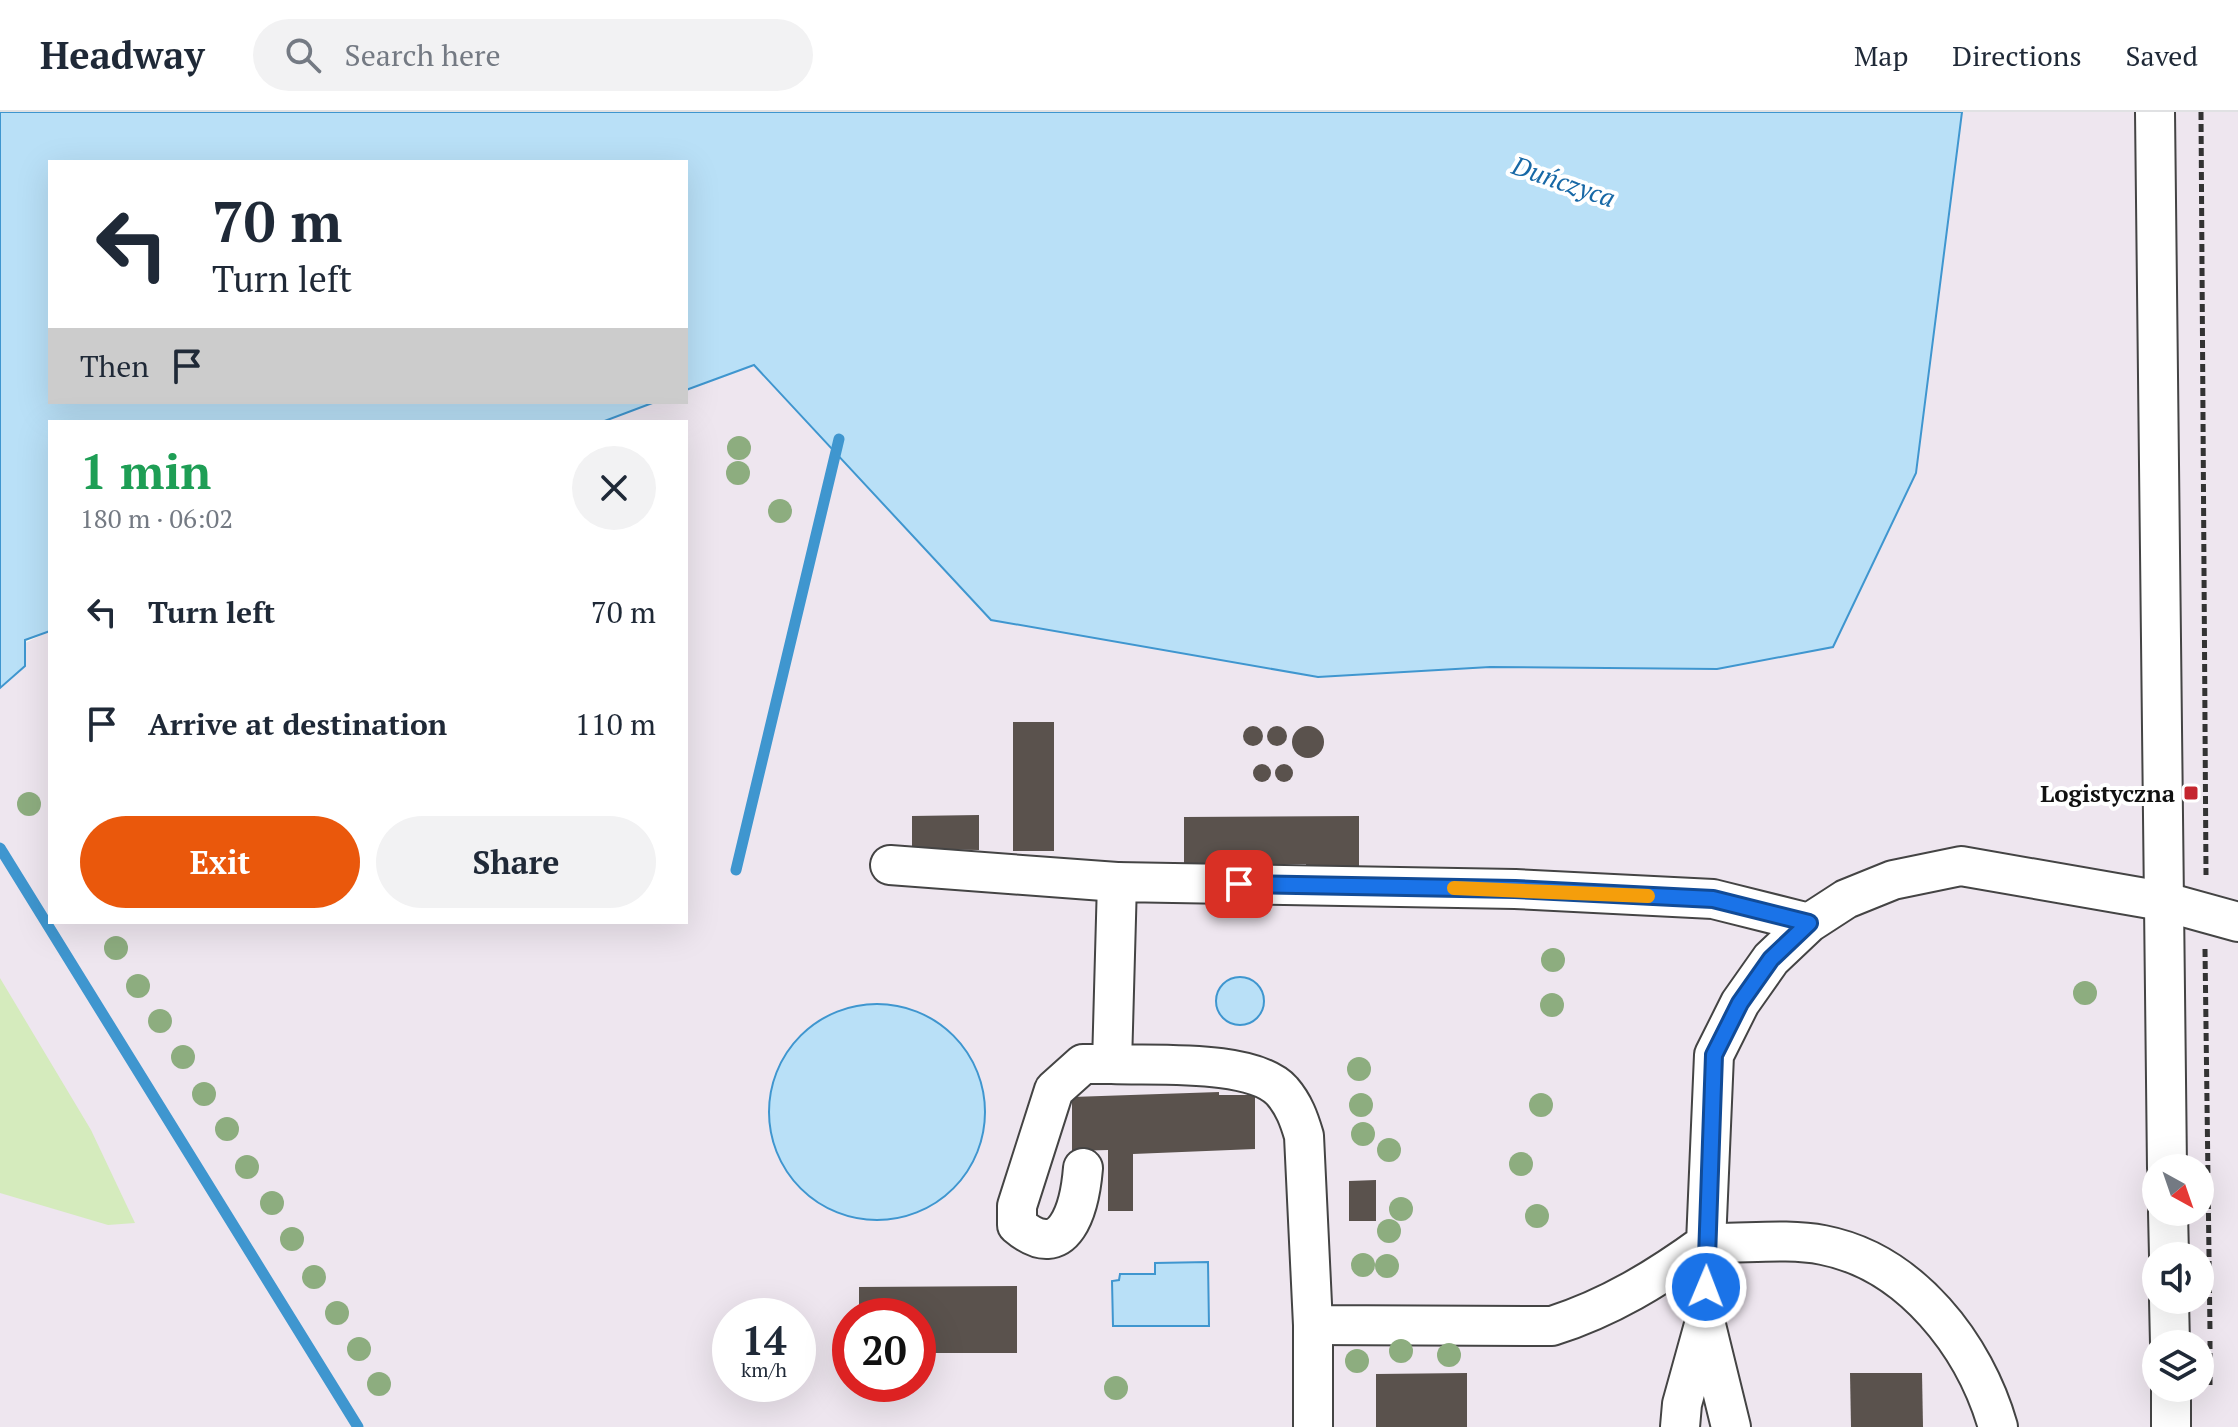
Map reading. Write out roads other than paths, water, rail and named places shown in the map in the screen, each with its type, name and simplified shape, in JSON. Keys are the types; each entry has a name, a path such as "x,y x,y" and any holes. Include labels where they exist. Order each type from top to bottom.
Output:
{"street":[{"path":"2155,112 2167,1154"},
{"path":"890,865 1117,882 1515,889 1713,899 1809,923"},
{"path":"1731,1427 1705,1321 1714,1055 1740,1003 1771,959 1809,923 1846,899 1893,880 1961,866 2162,901 2221,917"},
{"path":"1112,1064 1117,882"},
{"path":"1083,1168 1075,1218 1061,1233 1041,1238 1028,1234 1017,1225 1017,1206 1054,1090 1083,1064 1252,1073 1280,1089 1295,1110 1304,1136 1313,1325 1313,1427"},
{"path":"1313,1325 1552,1326 1588,1315 1634,1292 1706,1243 1822,1245 1871,1262 1898,1278 1923,1299 1964,1350 1991,1401 1998,1427"},
{"path":"1680,1427 1682,1404 1705,1321"},
{"path":"2171,1402 2171,1427"}],"water":[{"name":"Duńczyca","path":"0,112 1962,112 1916,473 1833,647 1717,669 1490,667 1318,677 991,620 754,365 688,389 688,160 48,160 48,404 650,404 607,420 48,420 48,632 25,640 25,666 0,688"},
{"path":"1240,977 1249,978 1257,984 1263,992 1263,1010 1257,1018 1249,1024 1240,1025 1231,1024 1223,1018 1217,1010 1216,1001 1217,992 1223,984 1231,978"},
{"path":"877,1004 898,1006 918,1013 953,1036 976,1071 983,1091 983,1133 976,1153 953,1188 918,1211 898,1218 877,1220 856,1218 836,1211 801,1188 778,1153 771,1133 769,1112 771,1091 778,1071 801,1036 836,1013 856,1006"},
{"path":"1208,1262 1209,1326 1113,1326 1112,1281 1119,1280 1120,1274 1155,1274 1155,1263"}],"waterway":[{"path":"736,870 839,439"},
{"path":"0,848 358,1427"}],"place":[{"name":"Logistyczna","path":"2191,793"}]}
